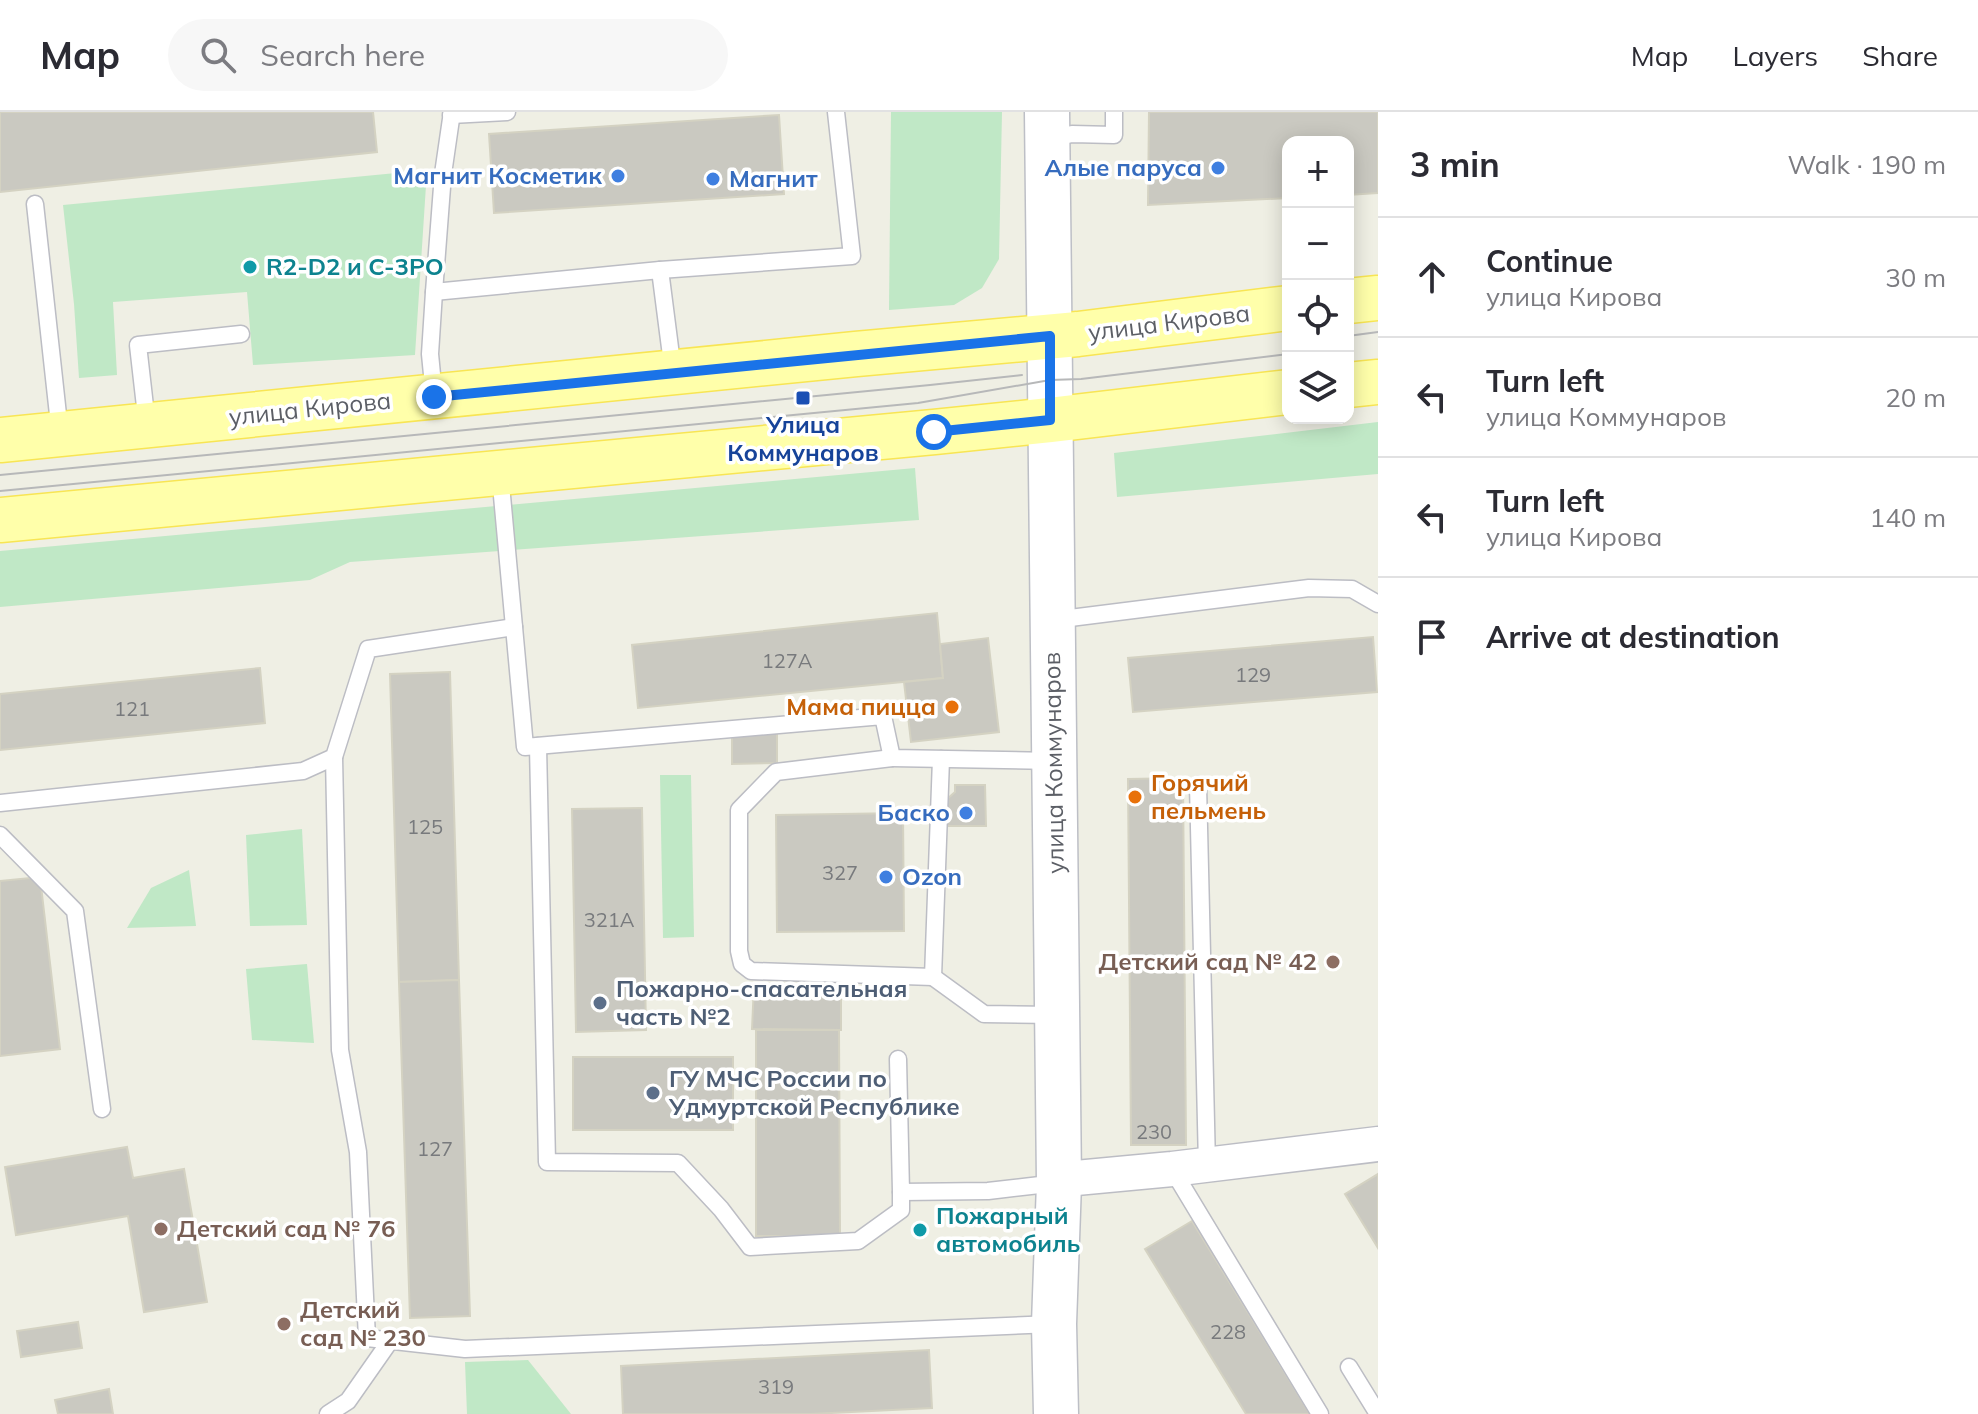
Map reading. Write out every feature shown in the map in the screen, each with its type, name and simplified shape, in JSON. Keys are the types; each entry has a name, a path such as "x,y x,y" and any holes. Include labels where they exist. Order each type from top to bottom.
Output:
{"main road":[{"path":"1354,300 1378,298"},
{"name":"улица Кирова","path":"0,440 1078,334 1282,309"},
{"path":"1354,384 1378,382"},
{"path":"0,520 1050,420 1282,393"}],"street":[{"name":"улица Коммунаров","path":"1047,126 1059,1183 1054,1324 1056,1414"},
{"path":"1059,1183 1076,1178 1378,1144"}],"lane":[{"path":"434,397 430,354 443,174 452,114 507,112"},
{"path":"434,292 660,270 852,256 836,112"},
{"path":"1047,126 1072,134 1114,135 1114,112"},
{"path":"35,204 60,434"},
{"path":"660,270 673,373"},
{"path":"147,425 138,345 241,334"},
{"path":"500,473 525,747 883,716 892,758"},
{"path":"1052,621 1309,588 1352,589 1378,604"},
{"path":"514,627 368,649 334,757 340,1050 358,1152 367,1338 465,1349 1054,1324"},
{"path":"538,746 547,1162 678,1163 721,1209 750,1247 858,1241 901,1210 898,1059"},
{"path":"0,803 303,771 334,757"},
{"path":"1053,761 892,758 776,772 739,810 739,951 742,964 751,971 933,977 984,1014 1057,1015"},
{"path":"933,977 941,759"},
{"path":"1198,785 1207,1165"},
{"path":"0,835 75,911 102,1109"},
{"path":"1172,1169 1320,1414"},
{"path":"901,1192 988,1191 1059,1183"},
{"path":"328,1414 348,1401 390,1341"},
{"path":"1349,1367 1378,1414"}],"green space":[{"path":"891,112 1002,112 999,259 982,288 954,305 889,310"},
{"path":"427,170 415,355 253,365 247,292 113,302 117,375 79,378 63,205"},
{"path":"1378,422 1378,474 1117,497 1114,453"},
{"path":"915,468 919,520 350,562 310,580 0,607 0,551"},
{"path":"660,775 691,775 694,937 663,938"},
{"path":"302,829 307,925 250,926 246,835"},
{"path":"189,870 196,926 127,928 151,888"},
{"path":"307,964 314,1043 252,1040 246,969"},
{"path":"528,1360 571,1414 467,1414 465,1362"}],"building":[{"path":"0,112 373,112 377,152 0,192"},
{"name":"Алые паруса","path":"1149,112 1378,112 1378,193 1354,195 1354,136 1282,136 1282,198 1148,205"},
{"path":"779,115 784,194 494,213 489,134"},
{"path":"937,613 943,678 638,708 632,645"},
{"path":"1373,637 1377,692 1133,712 1128,658"},
{"name":"Мама пицца","path":"988,638 999,732 911,742 904,682 943,678 940,644"},
{"path":"260,668 265,723 0,750 0,694"},
{"path":"450,672 459,980 399,982 390,674"},
{"path":"732,731 777,731 777,763 732,764"},
{"path":"1183,778 1186,1145 1131,1145 1128,779"},
{"name":"Баско","path":"955,785 985,785 986,826 947,826 946,800 955,792"},
{"path":"642,808 646,1030 576,1032 572,809"},
{"path":"903,813 904,931 777,932 776,815"},
{"path":"40,877 60,1049 0,1056 0,881"},
{"path":"459,980 470,1316 410,1318 399,982"},
{"path":"754,985 841,985 841,1030 752,1029"},
{"path":"756,1030 839,1030 840,1236 756,1236"},
{"name":"ГУ МЧС России по Удмуртской Республике","path":"573,1057 733,1057 733,1130 573,1130"},
{"path":"127,1147 133,1178 184,1169 207,1302 144,1312 128,1216 16,1235 5,1167"},
{"path":"1378,1174 1378,1248 1345,1194"},
{"path":"1192,1221 1310,1414 1246,1414 1145,1249"},
{"path":"78,1322 82,1348 21,1357 17,1331"},
{"path":"929,1350 932,1408 811,1414 623,1414 621,1366"},
{"path":"109,1389 113,1414 58,1414 55,1400"}],"tram line":[{"path":"1354,335 1378,332"},
{"path":"0,491 918,403 1050,380 1282,355"},
{"path":"0,475 1022,375"}],"place":[{"name":"Алые паруса","path":"1218,168"},
{"name":"Магнит Косметик","path":"618,176"},
{"name":"Магнит","path":"713,179"},
{"name":"R2-D2 и C-3PO","path":"250,267"},
{"name":"Улица Коммунаров","path":"803,398"},
{"name":"Мама пицца","path":"952,707"},
{"name":"Горячий пельмень","path":"1135,797"},
{"name":"Баско","path":"966,813"},
{"name":"Ozon","path":"886,877"},
{"name":"Детский сад № 42","path":"1333,962"},
{"name":"Пожарно-спасательная часть №2","path":"600,1003"},
{"name":"ГУ МЧС России по Удмуртской Республике","path":"653,1093"},
{"name":"Детский сад № 76","path":"161,1229"},
{"name":"Пожарный автомобиль","path":"920,1230"},
{"name":"Детский сад № 230","path":"284,1324"}],"route":[{"path":"434,397 1050,336 1050,420 934,432"}]}
